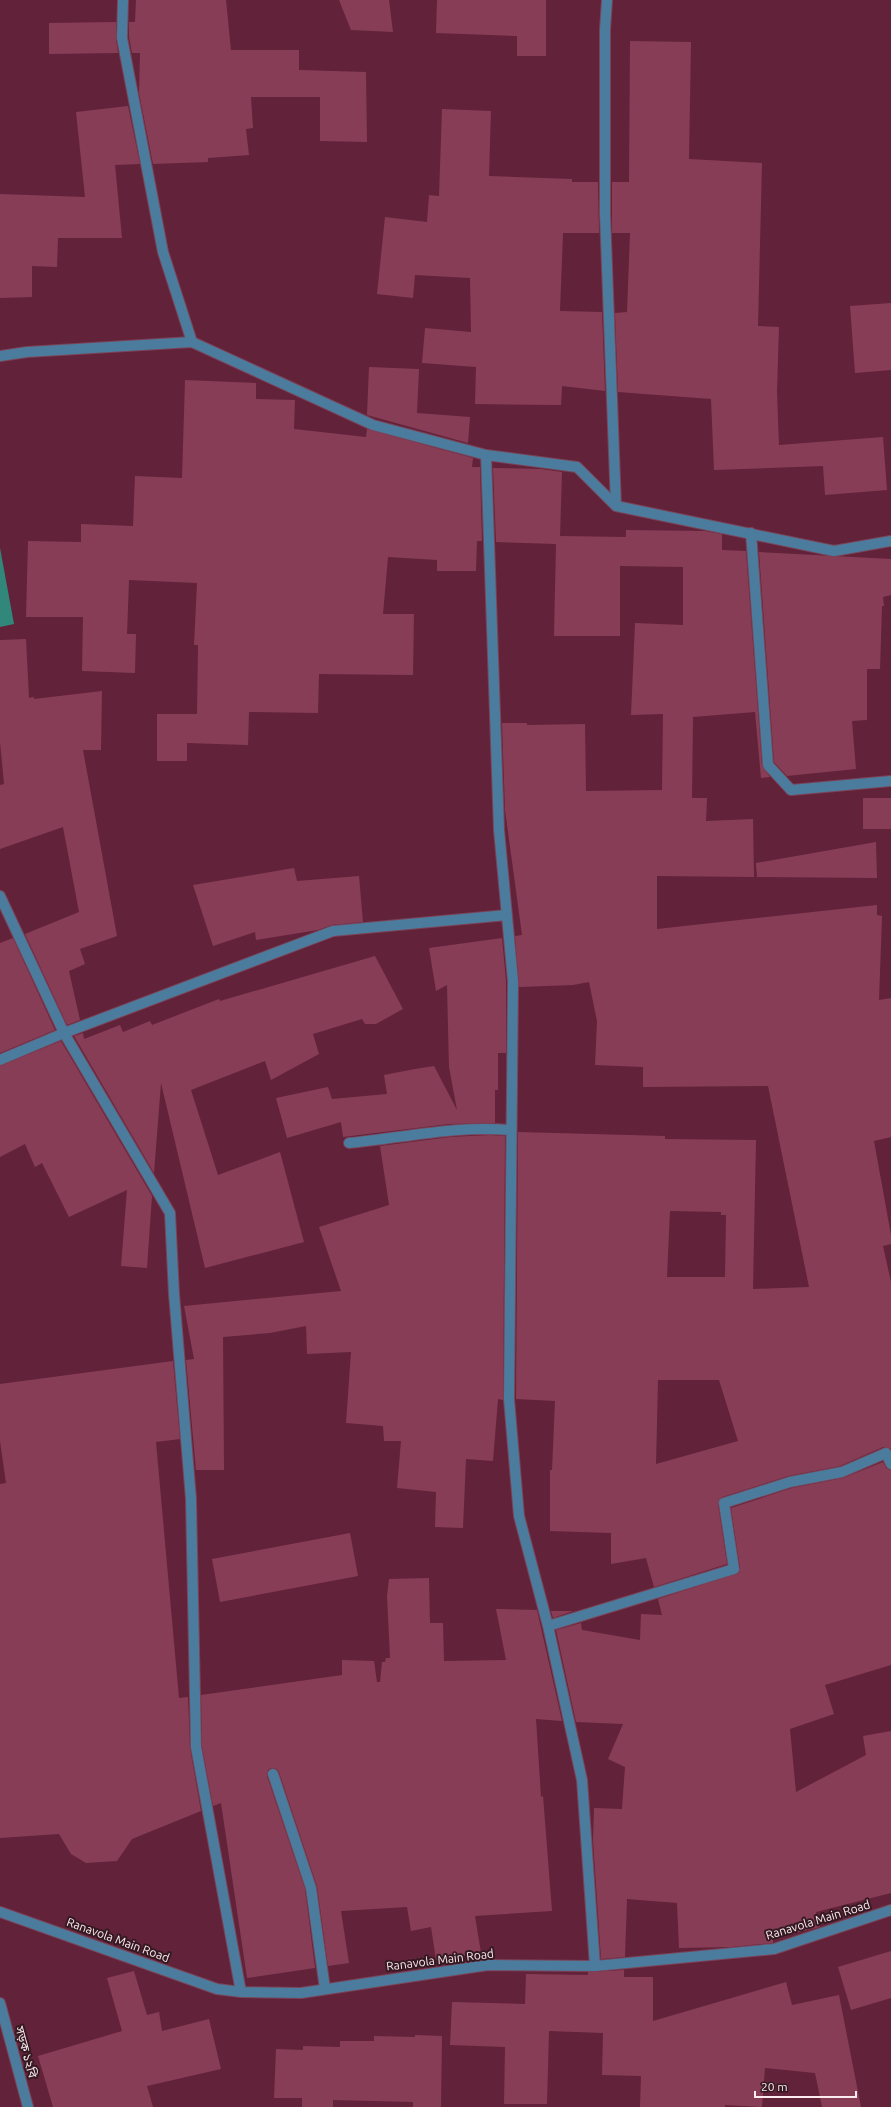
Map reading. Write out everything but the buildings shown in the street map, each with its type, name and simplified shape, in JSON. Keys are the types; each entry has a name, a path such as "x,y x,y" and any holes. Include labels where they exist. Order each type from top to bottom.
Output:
{"street":[{"path":"123,0 122,38 163,252 192,342"},
{"path":"607,0 605,30 605,214 616,506"},
{"path":"0,356 27,352 192,342 373,425 486,456 576,467 616,506 834,551 891,541"},
{"path":"486,456 499,830 513,981 510,1130 509,1399 519,1516 548,1626 582,1780 595,1966"},
{"path":"751,533 768,765 792,790 891,781"},
{"path":"0,896 64,1033 170,1212 174,1294 190,1499 196,1747 241,1992"},
{"path":"0,1060 64,1033 333,931 507,915"},
{"path":"349,1143 436,1131 483,1128 510,1130"},
{"path":"548,1626 734,1569 724,1503 790,1482 842,1472 888,1452 891,1464"},
{"path":"273,1774 311,1888 325,1989"},
{"name":"Ranavola Main Road","path":"0,1912 217,1989 241,1992 301,1993 488,1965 595,1966 774,1950 891,1910"},
{"name":"সড়ক ১২বি","path":"0,2003 28,2107"}],"shaded area":[{"path":"0,548 14,624 0,627"}]}
